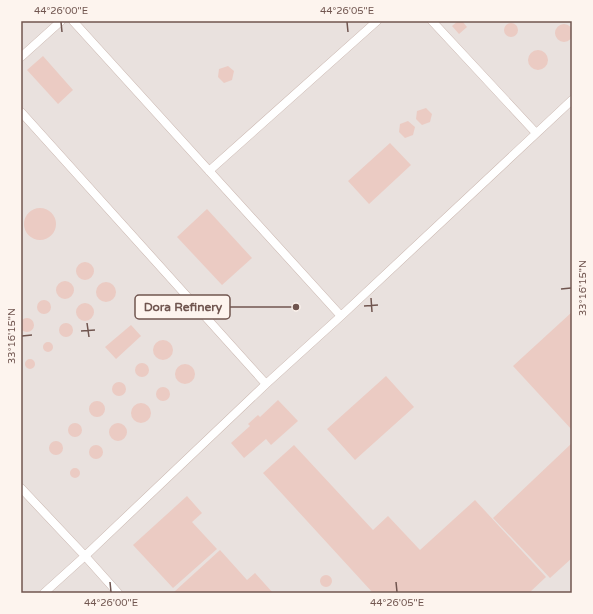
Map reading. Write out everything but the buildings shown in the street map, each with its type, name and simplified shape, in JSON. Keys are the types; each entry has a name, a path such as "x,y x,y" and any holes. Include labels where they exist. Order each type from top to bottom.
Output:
{"lane":[{"path":"21,57 61,21"},
{"path":"73,21 341,316"},
{"path":"209,171 377,21"},
{"path":"432,21 536,133"},
{"path":"44,593 266,384 572,100"},
{"path":"21,112 266,384"},
{"path":"21,488 118,593"}],"shaded area":[{"path":"21,21 572,21 572,593 21,593"}],"place":[{"name":"Dora Refinery","path":"296,307"}]}
